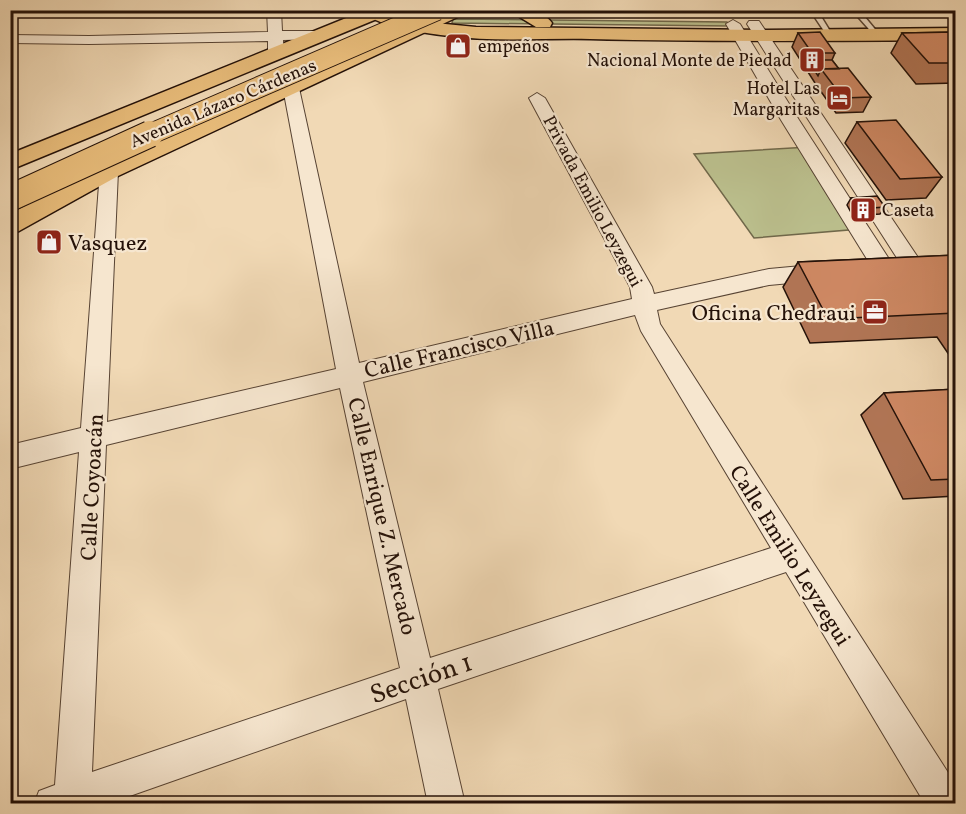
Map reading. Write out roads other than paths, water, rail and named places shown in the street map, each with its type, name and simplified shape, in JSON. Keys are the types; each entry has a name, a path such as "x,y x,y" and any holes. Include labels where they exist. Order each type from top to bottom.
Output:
{"main road":[{"path":"517,10 543,22"},
{"path":"10,163 275,46 323,35 378,11 413,16 446,13 500,23 543,22 747,30"},
{"name":"Avenida Lázaro Cárdenas","path":"10,198 100,156 446,13"},
{"path":"413,16 449,31 747,30 822,23 956,20"},
{"path":"10,225 109,171 291,88 413,16"},
{"name":"Avenida Lázaro Cárdenas","path":"10,180 87,145 413,16"},
{"path":"865,23 956,34"},
{"path":"10,168 62,141"}],"street":[{"path":"10,39 275,46 274,10"},
{"path":"747,30 814,119"},
{"path":"747,30 864,269"},
{"name":"Calle Enrique Z. Mercado","path":"291,88 349,374 447,804"},
{"name":"Privada Emilio Leyzegui","path":"537,98 641,287 646,304"},
{"path":"790,120 814,119"},
{"name":"Calle Francisco Villa","path":"10,457 349,374 770,277 917,263 814,119"},
{"name":"Calle Coyoacán","path":"65,801 95,437 109,171"},
{"name":"Calle Emilio Leyzegui","path":"646,304 649,325 946,804"},
{"name":"Sección 1","path":"65,801 420,678 791,556"}],"place":[{"name":"empeños","path":"458,46"},
{"name":"Nacional Monte de Piedad","path":"812,60"},
{"name":"Hotel Las Margaritas","path":"839,98"},
{"name":"Caseta","path":"863,210"},
{"name":"Vasquez","path":"49,242"},
{"name":"Oficina Chedraui","path":"875,312"}]}
